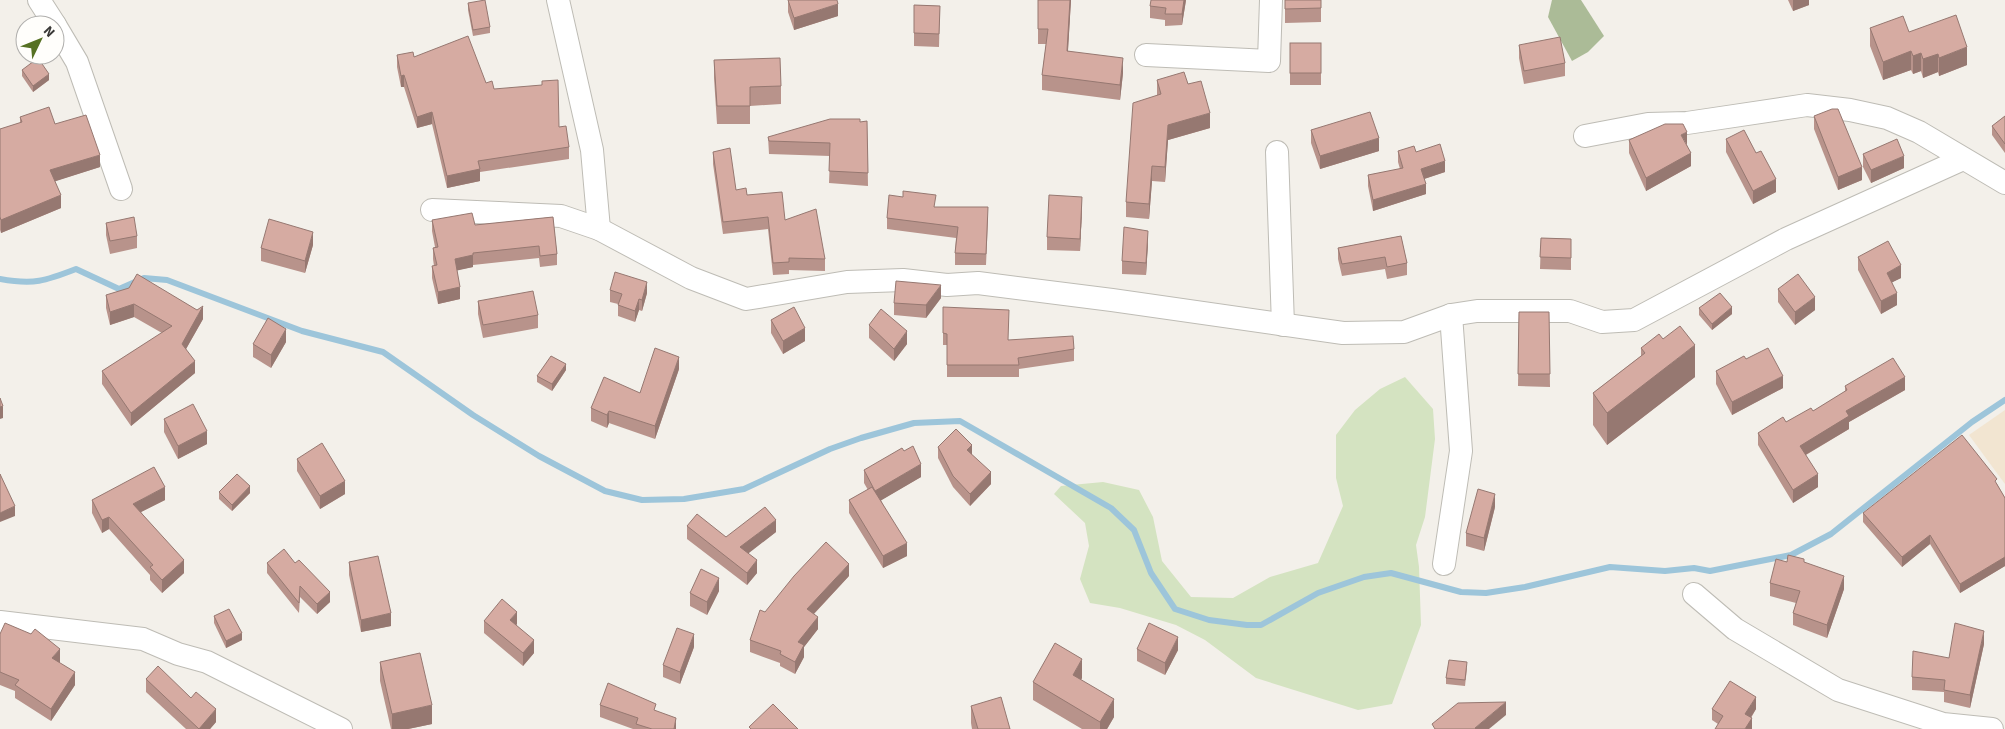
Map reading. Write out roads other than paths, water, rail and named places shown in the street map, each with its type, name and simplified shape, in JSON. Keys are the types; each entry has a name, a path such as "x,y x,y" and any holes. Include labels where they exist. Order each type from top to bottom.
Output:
{"street":[{"path":"40,0 49,15"},
{"path":"558,0 592,150 599,229"},
{"path":"1146,55 1270,61 1271,0"},
{"path":"65,42 77,62 121,189"},
{"path":"1585,136 1648,124 1687,123 1807,106 1850,110 1887,118 1919,132 2005,183"},
{"path":"1277,152 1283,325"},
{"path":"432,210 561,216 599,229 691,278 746,299 847,282 903,280 947,285 978,283 1343,333 1404,332 1451,315 1477,311 1570,311 1602,322 1634,320 1786,239 1963,159"},
{"path":"1444,564 1461,451 1451,315"},
{"path":"1694,594 1706,602 1735,629 1838,690 1943,724 1992,729"},
{"path":"0,622 143,639 178,654 208,662 341,729"}],"waterway":[{"path":"0,279 22,282 39,281 76,269 119,289 144,278 167,280 302,331 383,352 473,415 539,456 605,491 642,500 684,499 744,489 830,449 861,438 914,423 960,421 1111,508 1134,530 1151,573 1175,609 1209,620 1247,625 1261,625 1318,593 1364,577 1391,573 1461,592 1486,593 1525,587 1610,567 1665,571 1694,568 1710,571 1791,555 1831,534 1972,422 2005,400"}]}
